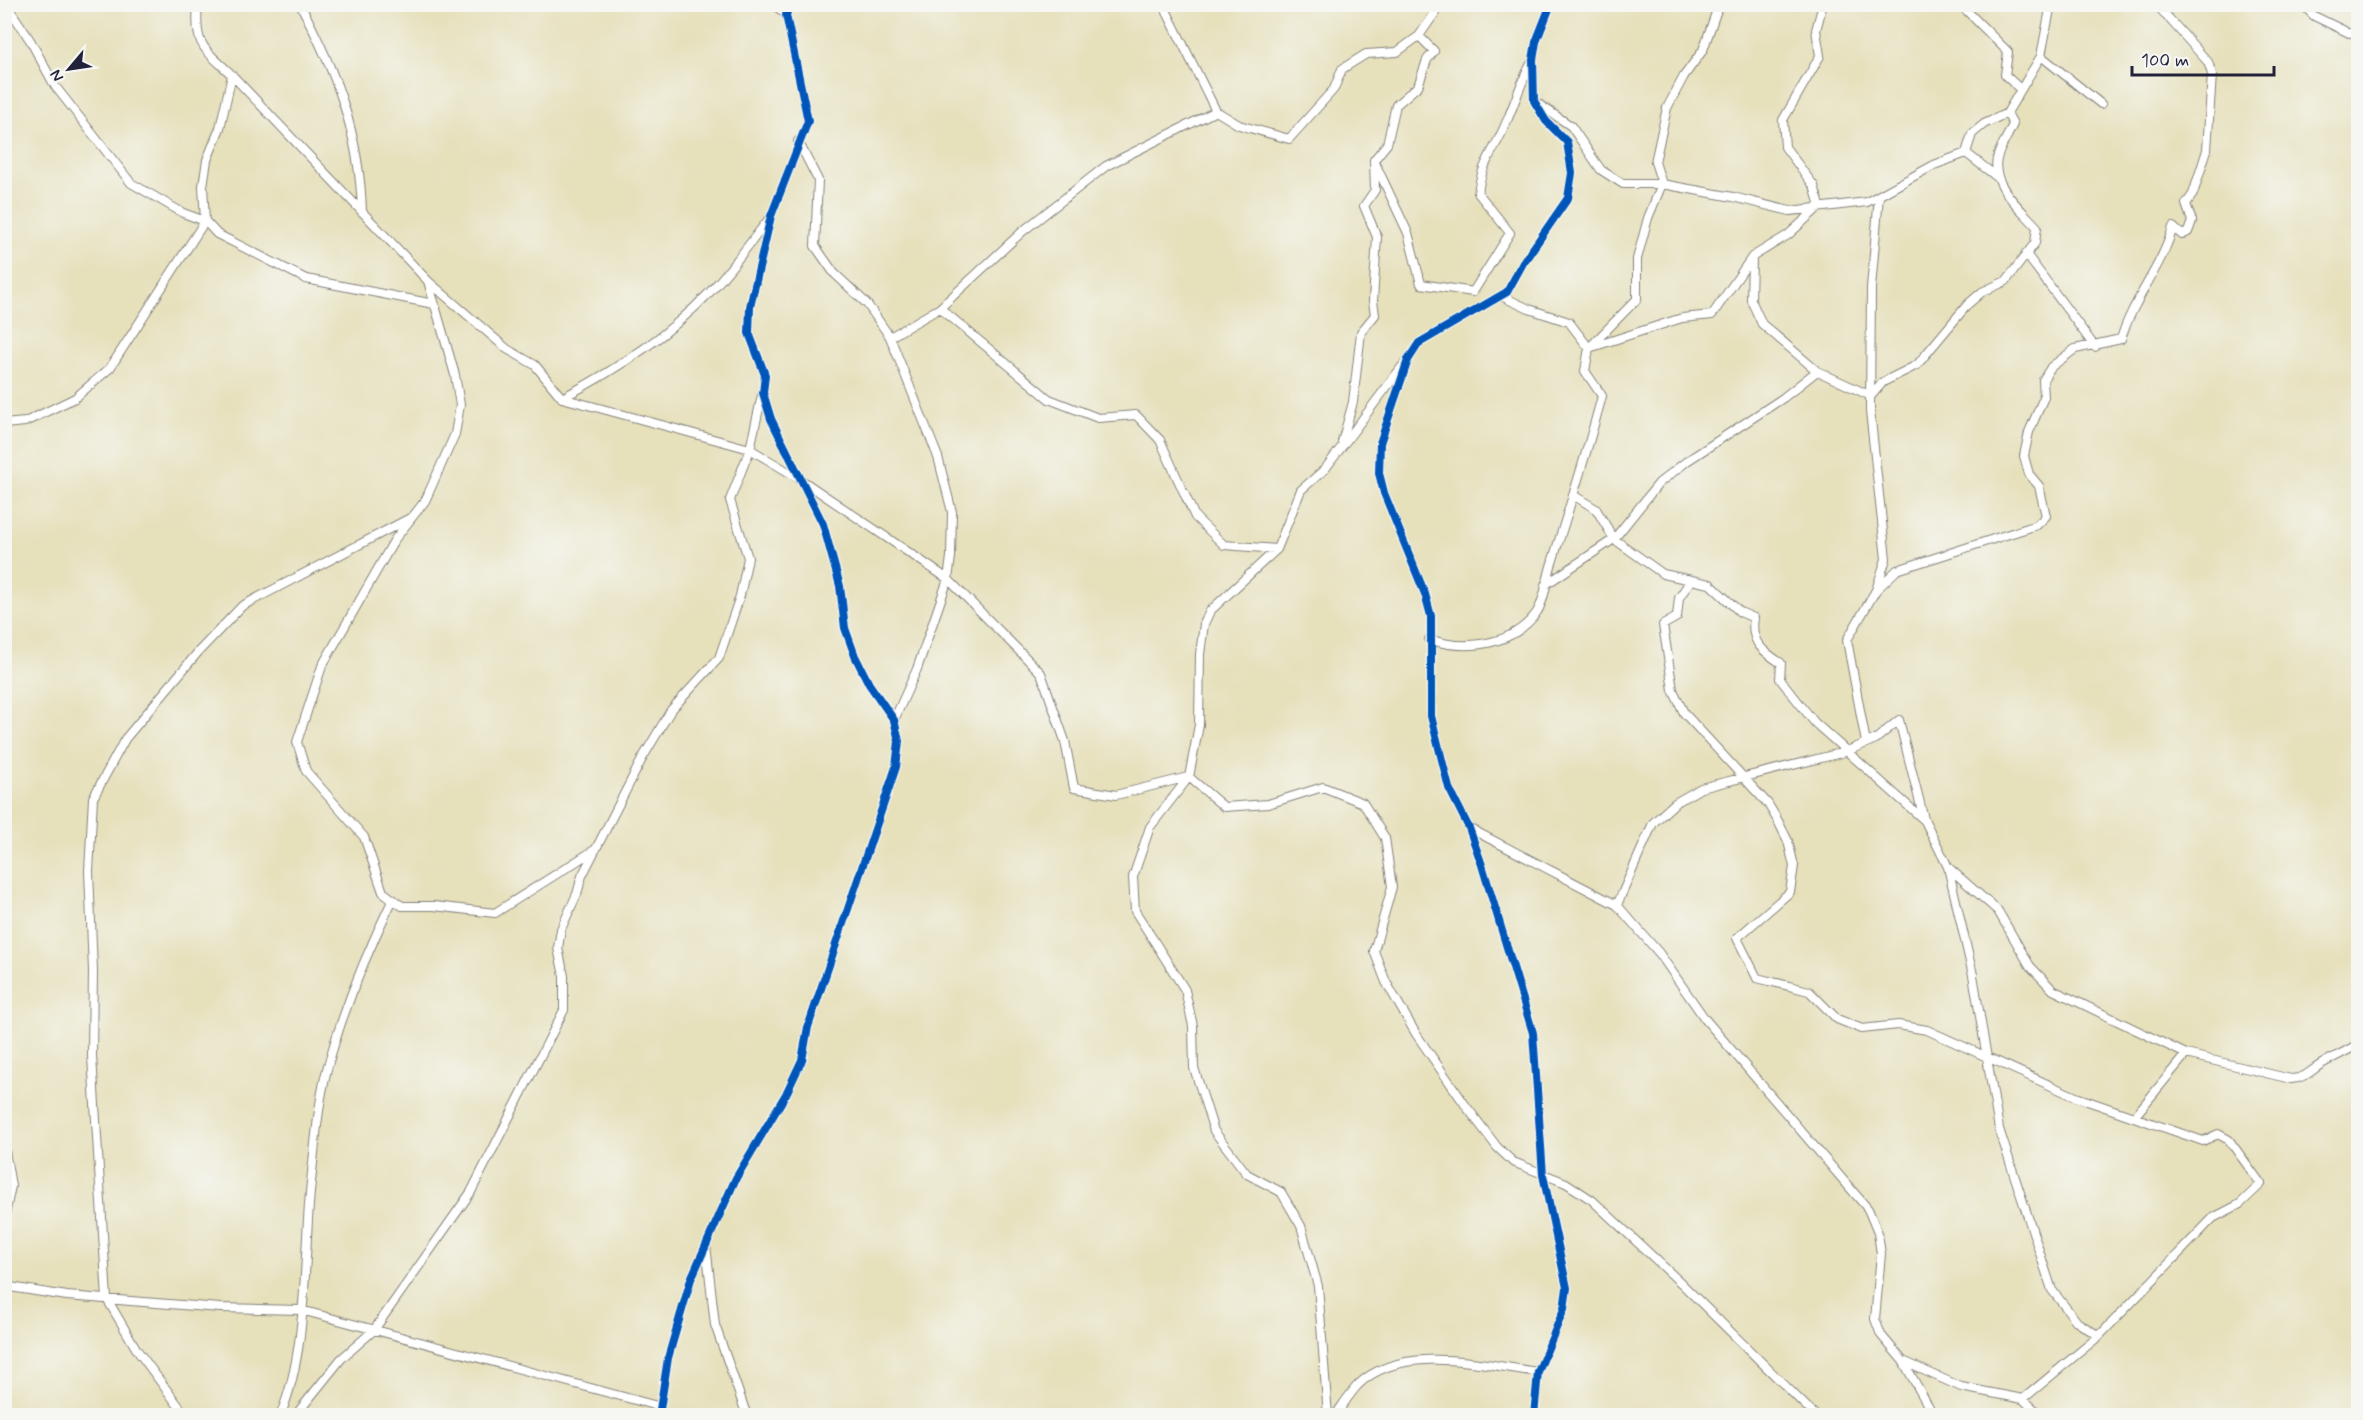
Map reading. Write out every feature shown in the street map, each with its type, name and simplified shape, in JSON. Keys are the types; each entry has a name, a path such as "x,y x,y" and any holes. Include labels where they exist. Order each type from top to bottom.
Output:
{"street":[{"path":"6,4 30,40 55,86 131,183 183,213 206,221"},
{"path":"198,4 196,23 202,48 232,75 428,281 507,349 536,365 562,398 750,449 800,479 948,579 1041,673 1065,741 1074,788 1116,795 1188,777"},
{"path":"300,4 320,43 344,101 361,171 362,212"},
{"path":"774,4 786,15"},
{"path":"295,1416 341,1359 374,1330 471,1192 564,1010 564,976 558,948 561,929 577,894 582,876 670,710 719,658 740,596 748,558 730,500 750,449 765,375 749,333 750,307 771,216 798,141 808,121 786,15 790,4"},
{"path":"1162,4 1216,111 1239,125 1289,139 1334,89 1342,69 1366,54 1397,52 1419,36 1437,4"},
{"path":"1374,160 1408,232 1421,284 1473,292 1510,233 1478,193 1479,179 1485,159 1505,127 1533,60 1540,28 1551,4"},
{"path":"1429,639 1463,645 1485,644 1516,633 1538,610 1602,396 1585,371 1589,348 1637,299 1637,259 1662,184 1655,162 1667,108 1684,76 1703,50 1719,4"},
{"path":"1820,206 1814,186 1785,147 1783,120 1820,56 1816,30 1823,4"},
{"path":"1960,4 2008,52 2005,75 2020,89"},
{"path":"1966,153 1972,134 1984,124 2007,113 2041,56 2051,4"},
{"path":"1876,590 1897,570 2037,525 2046,516 2039,486 2029,474 2024,456 2029,432 2044,397 2043,380 2051,367 2075,349 2121,339 2128,314 2166,248 2173,226 2182,234 2188,232 2192,221 2186,204 2193,194 2207,150 2212,75 2208,62 2156,4"},
{"path":"2302,4 2314,16 2349,33 2358,30"},
{"path":"1340,446 1353,402 1361,332 1375,315 1373,301 1377,237 1364,206 1375,190 1374,160 1387,144 1396,105 1418,86 1427,60 1434,51 1419,36"},
{"path":"2041,56 2101,104"},
{"path":"1328,1416 1318,1286 1301,1226 1281,1192 1247,1174 1214,1131 1194,1068 1193,1026 1185,990 1135,911 1132,877 1150,827 1188,777 1199,725 1200,654 1204,624 1210,611 1277,549 1301,490 1325,469 1419,343 1507,292 1523,263 1568,198 1572,173 1568,142 1546,122 1534,100 1533,60"},
{"path":"232,75 220,128 207,160 203,186 206,221 216,234 306,279 434,304"},
{"path":"1534,100 1571,126 1584,149 1612,179 1623,184 1662,184 1733,196 1790,211 1867,202 1934,165 1966,153"},
{"path":"890,337 940,309 1023,231 1106,166 1216,111"},
{"path":"1997,177 1997,158 2013,124 2007,113"},
{"path":"798,141 818,180 815,246 834,273 867,304 890,337 938,457 952,512 948,579 917,669 894,720"},
{"path":"1871,396 1884,382 1917,365 1968,304 1982,292 2006,281 2035,243 2037,227 2012,200 1997,177 1966,153"},
{"path":"1866,743 1847,640 1876,590 1887,559 1873,445 1871,396 1871,288 1879,196"},
{"path":"1589,348 1682,318 1712,315 1752,257 1788,234 1820,206"},
{"path":"562,398 594,381 669,329 708,294 771,216"},
{"path":"4,424 26,422 75,398 110,368 206,221"},
{"path":"2026,254 2095,346"},
{"path":"1752,257 1751,300 1762,324 1816,371 1871,396"},
{"path":"428,281 455,375 460,405 455,435 425,501 395,539 322,666 297,742 306,771 364,837 383,892 402,906 434,906 495,913 597,848"},
{"path":"1501,296 1519,306 1569,322 1589,348"},
{"path":"940,309 1049,399 1098,418 1136,415 1160,440 1195,517 1224,545 1277,549"},
{"path":"1407,360 1380,443 1379,473 1425,594 1431,616 1429,639 1431,716 1449,788 1469,828 1533,1033 1543,1175 1567,1288 1564,1309 1538,1372 1534,1416"},
{"path":"1545,585 1614,539 1659,483 1687,461 1783,398 1816,371"},
{"path":"4,1286 107,1299 220,1308 301,1310 660,1412 668,1358 690,1279 736,1178 786,1094 802,1060 808,1027 896,767 899,741 894,720 869,684 855,656 845,628 840,586 823,524 771,419 763,393"},
{"path":"1573,495 1596,509 1614,539 1664,574 1710,584 1740,612 1754,618 1752,631 1759,648 1781,663 1780,679 1815,723 1845,752 1924,819"},
{"path":"186,1416 137,1350 107,1299 92,1056 93,971 89,871 93,798 125,739 199,651 242,606 412,517"},
{"path":"1691,580 1679,598 1677,617 1663,625 1673,690 1684,713 1768,804 1788,841 1794,866 1790,892 1737,938 1756,978 1809,991 1837,1019 1862,1029 1898,1026 1927,1030 2076,1097 2204,1141 2218,1134 2229,1140 2261,1184 2240,1204 2213,1218 2099,1336 2023,1400"},
{"path":"1617,905 1653,824 1675,803 1701,789 1845,752 1876,739 1899,720 1924,819 1948,867 1973,975 1999,1129 2052,1290 2077,1322 2099,1336"},
{"path":"1188,777 1224,807 1268,804 1323,787 1363,803 1385,838 1392,887 1374,951 1386,982 1416,1034 1497,1148 1513,1162 1566,1183 1592,1200 1681,1283 1815,1416"},
{"path":"1469,828 1617,905 1659,953 1706,1019 1868,1209 1878,1233 1881,1254 1875,1319 1881,1335 1903,1361 1934,1416"},
{"path":"1948,867 1998,911 2030,966 2053,990 2186,1054 2292,1079 2304,1078 2321,1064 2358,1044"},
{"path":"280,1416 291,1391 301,1310 311,1181 327,1070 362,966 393,899"},
{"path":"2135,1116 2186,1054"},
{"path":"4,1146 11,1186 4,1220"},
{"path":"706,1244 715,1325 747,1416"},
{"path":"1335,1416 1358,1385 1382,1370 1404,1362 1444,1359 1538,1372"},
{"path":"1903,1361 1961,1387 2023,1400 2041,1416"}],"cycle path":[{"path":"659,1416 668,1358 691,1279 736,1178 786,1094 802,1060 808,1027 896,767 899,741 894,720 869,684 855,656 845,628 840,586 823,524 771,419 763,393 765,375 749,333 750,307 771,216 808,121 786,15 790,4"},
{"path":"1534,1416 1538,1372 1564,1309 1567,1288 1543,1175 1533,1033 1482,865 1469,828 1449,788 1431,716 1431,616 1425,594 1384,493 1379,473 1380,443 1408,360 1419,343 1507,292 1523,263 1568,198 1572,173 1567,142 1546,121 1534,101 1533,60 1536,42 1551,4"}]}
